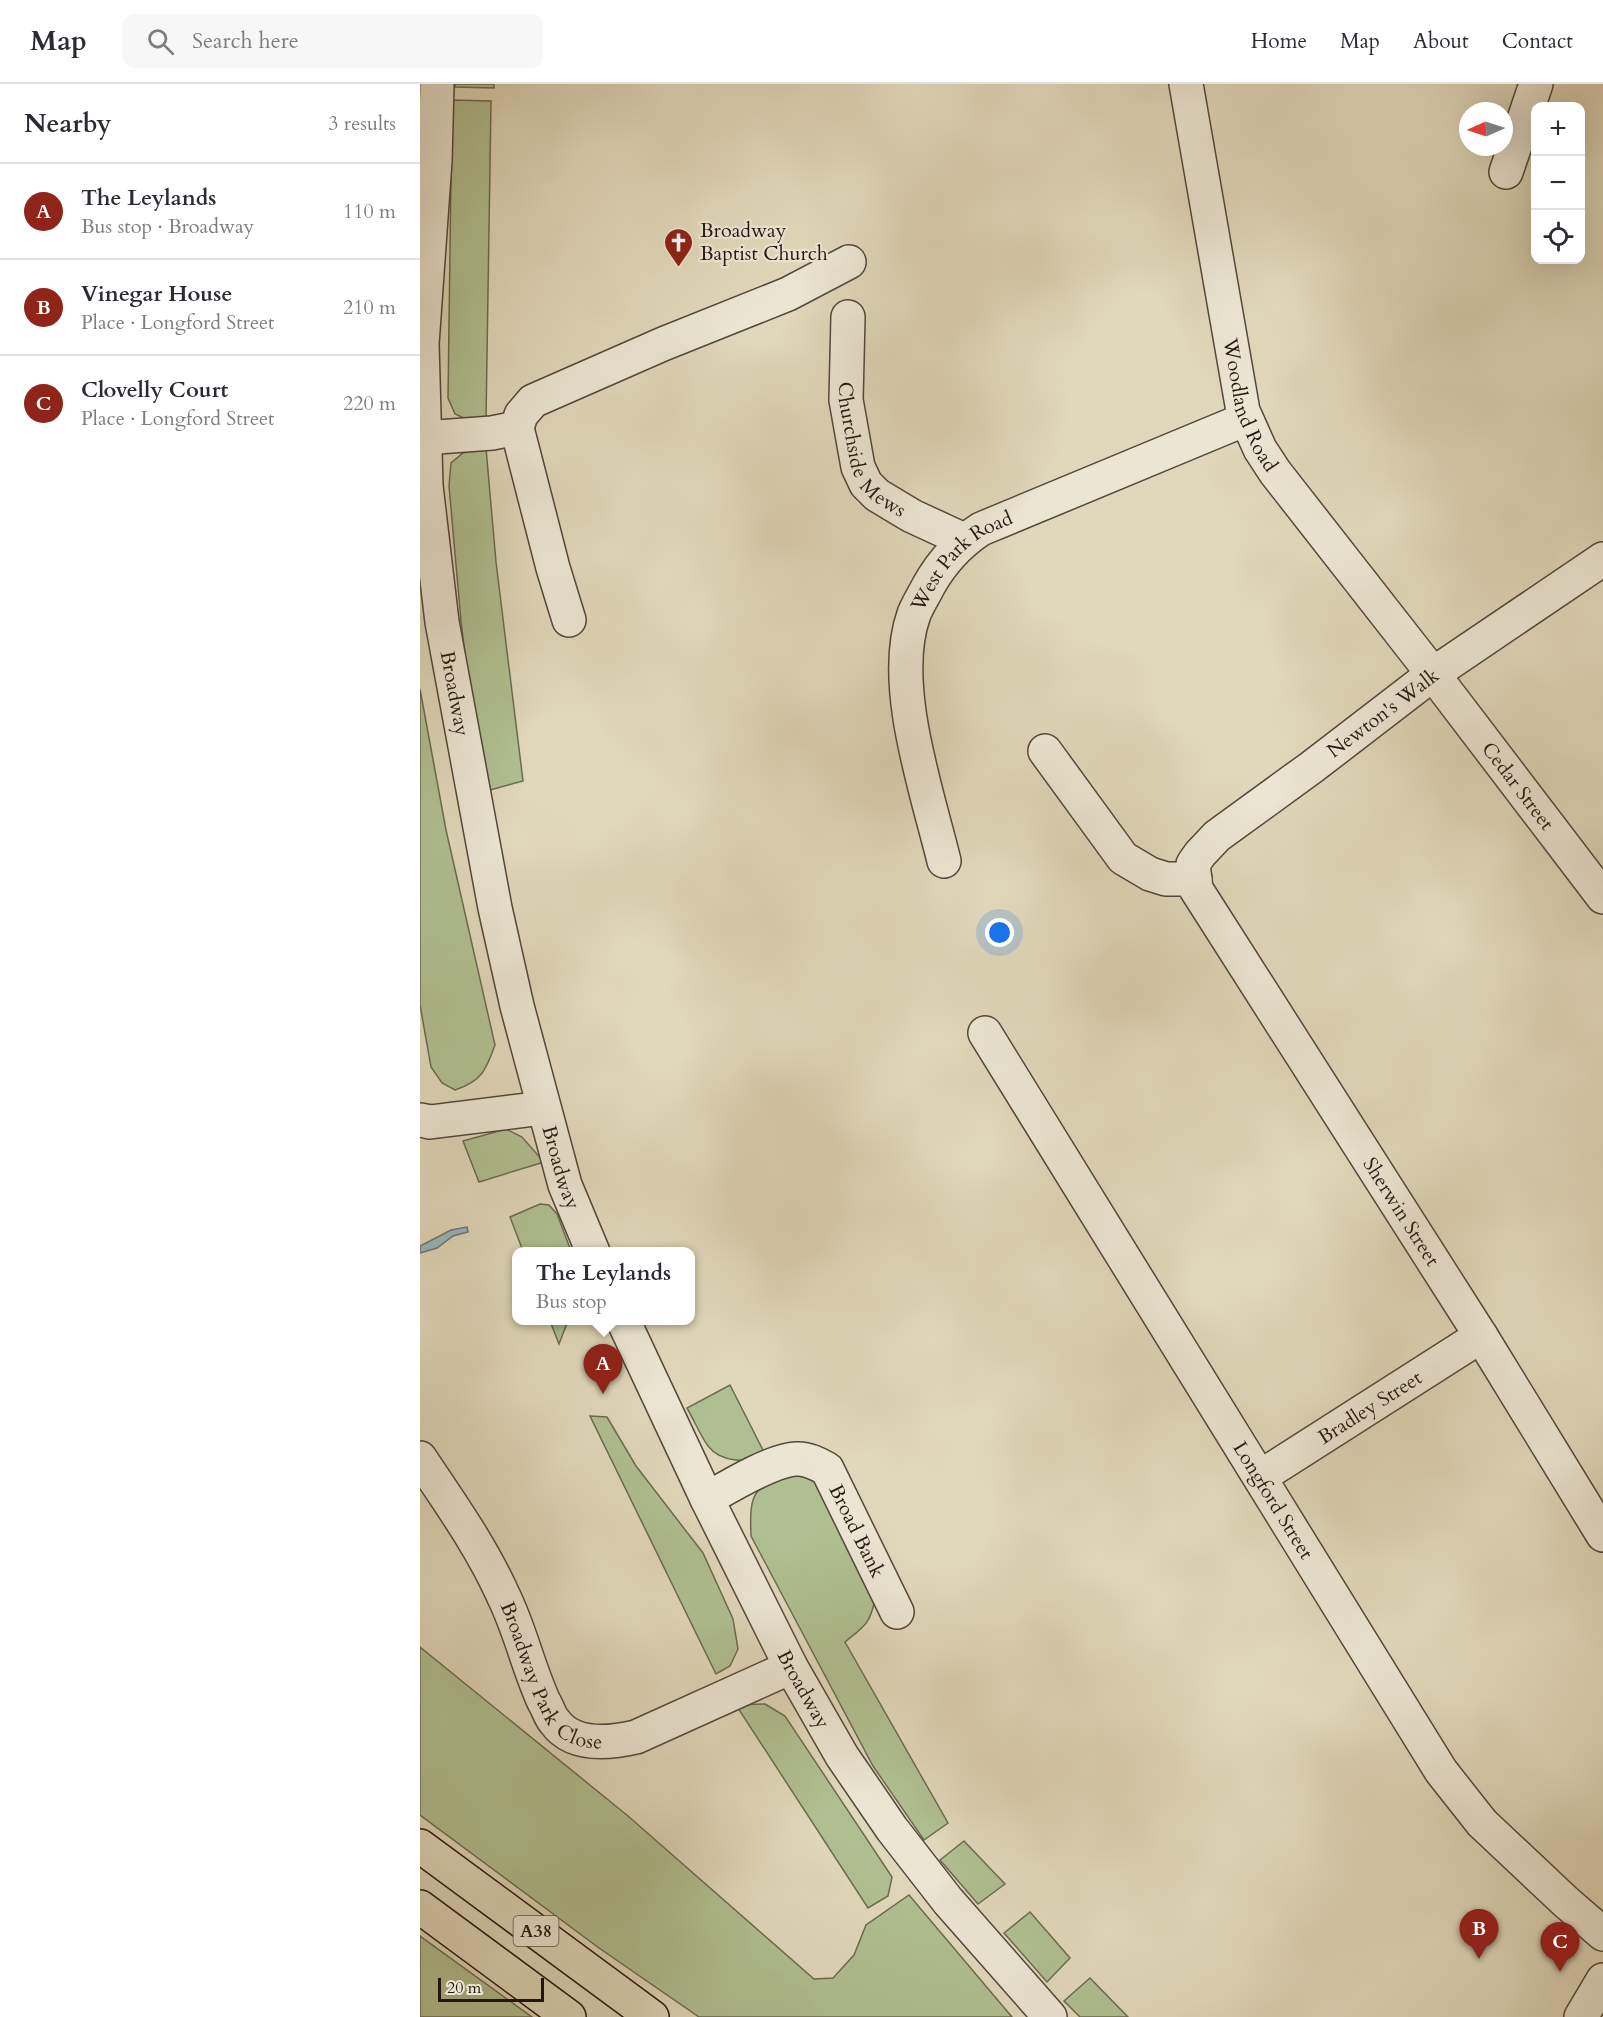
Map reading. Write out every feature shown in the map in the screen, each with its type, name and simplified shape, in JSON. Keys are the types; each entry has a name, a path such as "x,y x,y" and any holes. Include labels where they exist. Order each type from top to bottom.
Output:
{"highway":[{"name":"A38","path":"420,1846 652,2017"},
{"name":"A38","path":"420,1907 569,2017"}],"street":[{"name":"Broadway","path":"437,84 435,161 421,344 426,486 442,622 495,908 543,1108 565,1185 591,1247"},
{"name":"Woodland Road","path":"1186,84 1246,419 1260,449 1275,472 1433,674"},
{"path":"1506,171 1536,84"},
{"path":"569,620 553,568 517,428 521,415 533,401 663,344 788,294 849,262"},
{"name":"Churchside Mews","path":"848,317 846,400 858,466 866,484 877,495 912,516 964,540"},
{"name":"West Park Road","path":"944,861 909,717 906,688 910,628 918,606 934,576 964,540 981,529 1246,419"},
{"path":"424,438 492,433 517,428"},
{"name":"Newton's Walk","path":"1195,884 1193,864 1217,836 1312,767 1433,674 1603,559"},
{"name":"Cedar Street","path":"1433,674 1603,897"},
{"path":"1045,751 1123,858 1158,877 1195,884"},
{"name":"Sherwin Street","path":"1195,884 1481,1336 1603,1535"},
{"name":"Longford Street","path":"985,1033 1441,1771 1482,1823 1603,1934"},
{"path":"420,1120 430,1122 543,1108"},
{"name":"Broadway","path":"624,1325 790,1666 842,1756 892,1828 948,1901 1050,2017"},
{"name":"Bradley Street","path":"1260,1477 1481,1336"},
{"name":"Broadway Park Close","path":"420,1458 470,1532 504,1596 539,1691 555,1723 569,1734 587,1740 610,1743 636,1737 790,1666"},
{"name":"Broad Bank","path":"707,1499 750,1475 782,1462 796,1459 814,1462 827,1469 897,1612"},
{"path":"1581,2017 1603,1980"}],"green space":[{"path":"455,84 494,84 494,88 455,87"},
{"path":"452,100 491,101 486,419 466,419 455,414 448,398"},
{"path":"486,448 496,562 523,781 490,790 469,687 449,486 451,463 463,453"},
{"path":"420,689 446,830 495,1045 482,1074 471,1083 455,1090 442,1083 431,1067 420,1005"},
{"path":"506,1129 522,1137 544,1162 479,1182 463,1141"},
{"path":"540,1204 549,1205 557,1214 569,1247 521,1247 510,1217"},
{"path":"552,1325 566,1325 559,1344"},
{"path":"730,1385 766,1456 752,1460 736,1460 720,1456 708,1446 687,1408"},
{"path":"590,1416 607,1417 636,1466 703,1553 733,1619 738,1649 730,1666 716,1674"},
{"path":"795,1471 812,1474 875,1600 865,1625 845,1642 948,1823 924,1840 873,1766 751,1536 751,1509 757,1492 771,1481"},
{"path":"420,1647 628,1816 814,1979 833,1978 854,1955 866,1925 909,1895 1012,2017 699,2017 599,1948 420,1815"},
{"path":"765,1704 785,1716 892,1877 888,1896 868,1908 736,1705"},
{"path":"964,1841 1005,1884 978,1904 940,1860"},
{"path":"1030,1912 1070,1958 1047,1982 1004,1933"},
{"path":"420,1936 532,2017 420,2017"},
{"path":"1090,1978 1128,2017 1080,2017 1064,2001"}],"water":[{"path":"467,1227 468,1232 453,1236 437,1248 420,1253 420,1246 451,1230"}],"place":[{"name":"Broadway Baptist Church","path":"679,268"},
{"name":"The Leylands","path":"603,1394"},
{"name":"Vinegar House","path":"1479,1959"},
{"name":"Clovelly Court","path":"1560,1972"}]}
